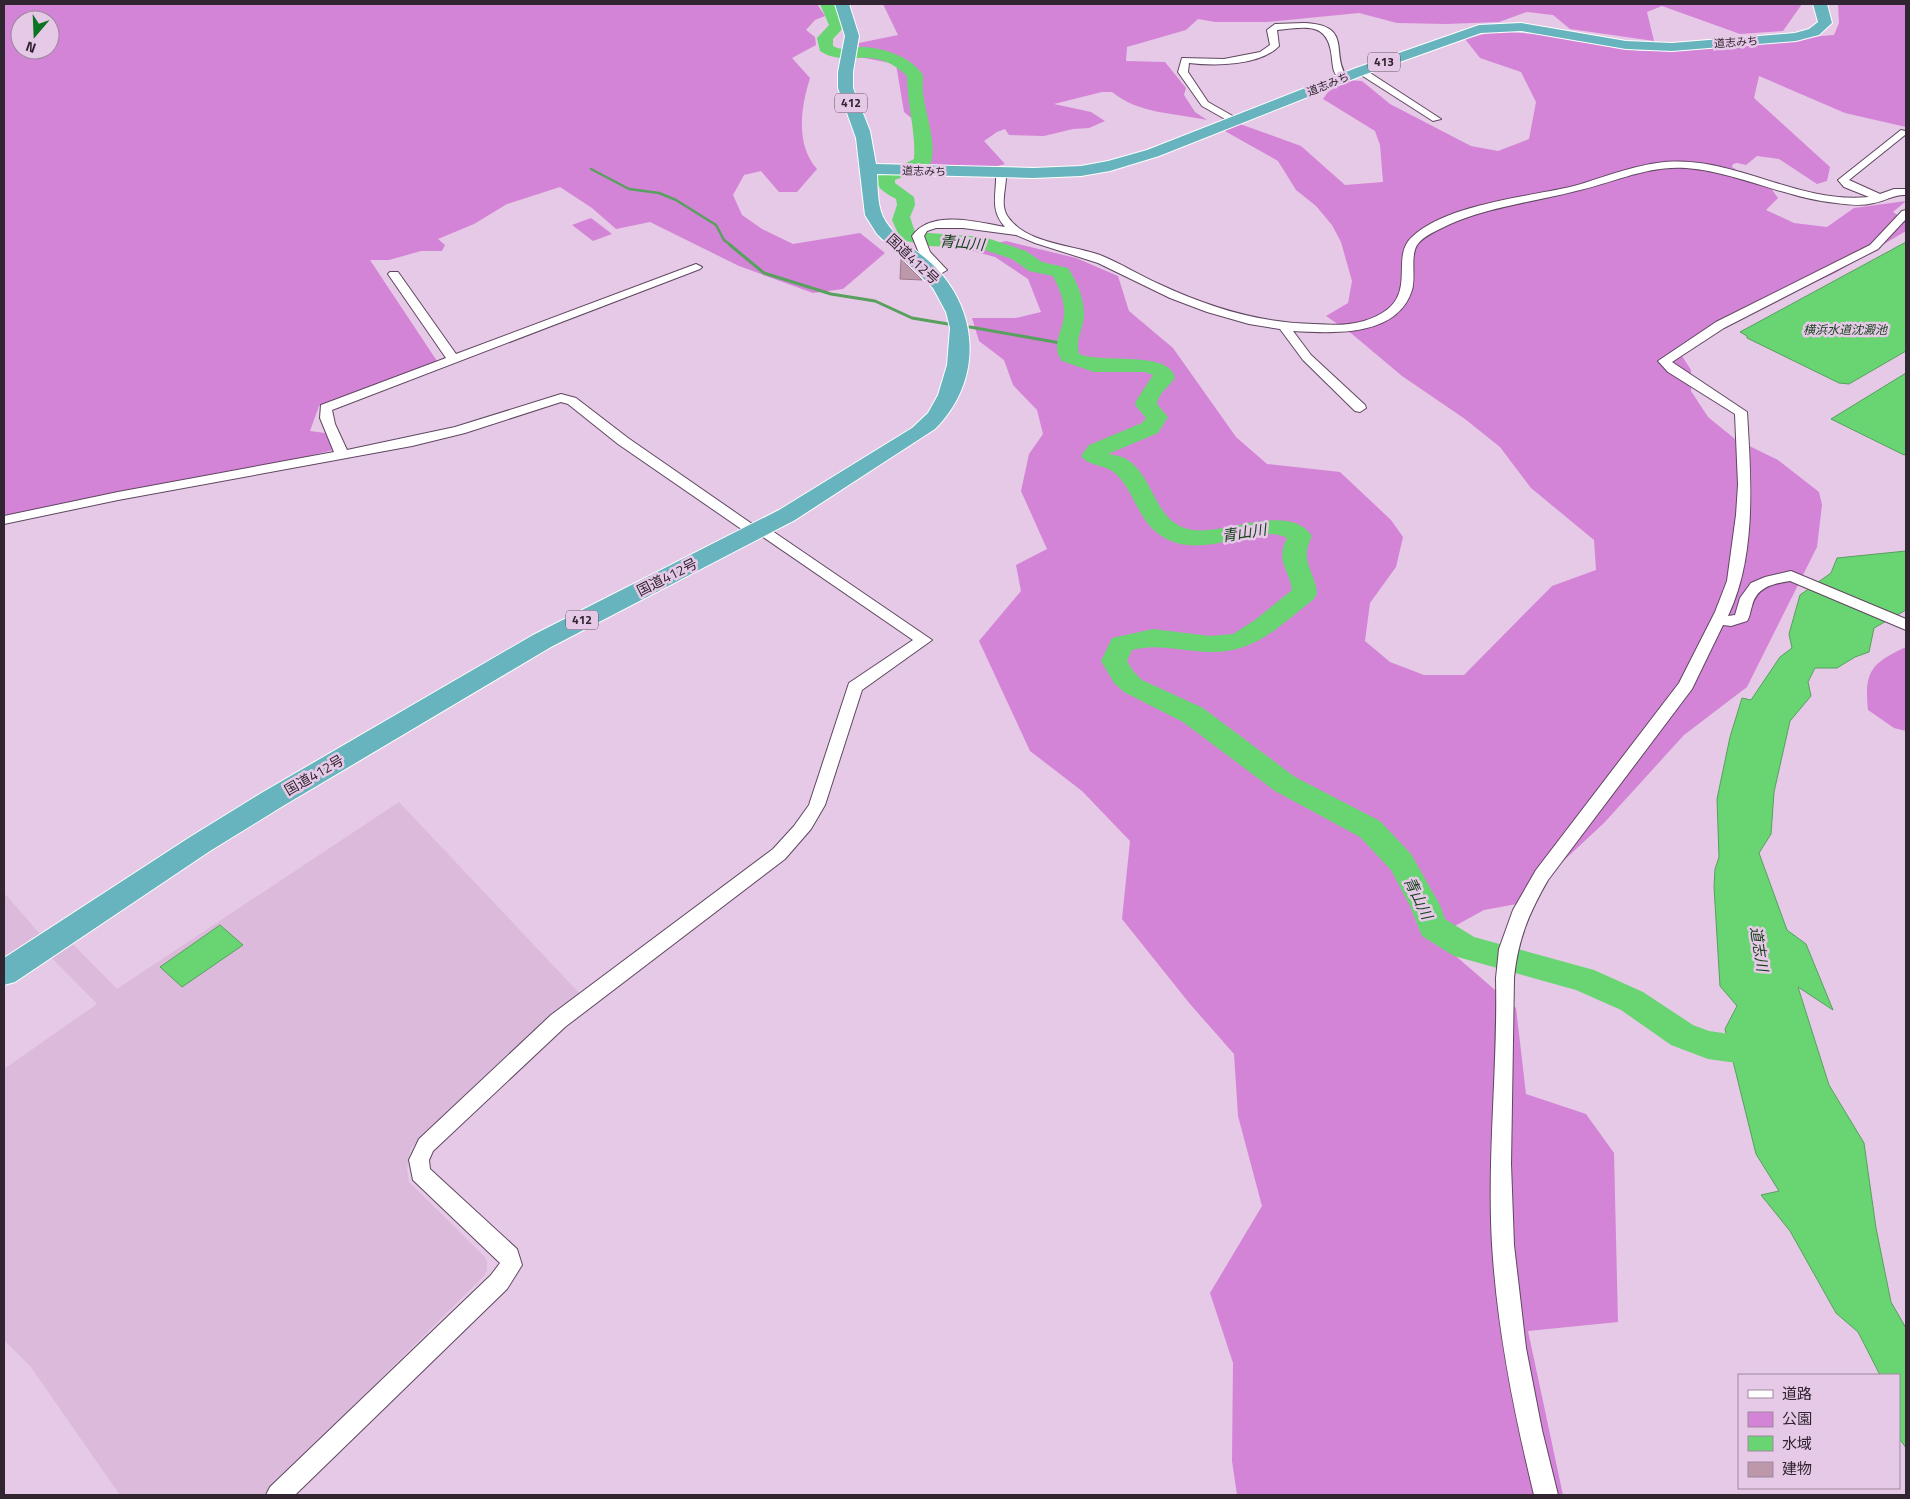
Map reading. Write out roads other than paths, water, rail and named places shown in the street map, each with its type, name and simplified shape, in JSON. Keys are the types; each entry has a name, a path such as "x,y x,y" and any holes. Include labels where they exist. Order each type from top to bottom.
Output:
{"highway":[{"name":"国道412号","path":"4,974 272,799 542,641 757,531 919,432 938,416 949,398 961,345 959,320 953,302 933,274 883,230 874,218 871,206 870,169 865,139 846,92 844,80 849,53 850,22 842,4"},
{"name":"道志みち","path":"870,169 1001,173 1065,172 1110,166 1153,153 1446,38 1491,27 1535,28 1613,43 1652,47 1796,37 1814,32 1823,26 1825,17 1820,4"}],"street":[{"path":"1235,121 1205,104 1199,98 1183,72 1185,60 1214,63 1263,54 1274,46 1275,41 1271,30 1275,27 1315,25 1329,30 1337,50 1338,73 1343,78"},
{"path":"1361,71 1436,119"},
{"path":"1880,198 1848,185 1843,180 1901,133"},
{"path":"933,274 940,271 940,268 923,248 918,236 925,228 946,224 970,224 1017,232 1107,262 1162,289 1224,314 1249,321 1285,327 1350,328 1385,318 1395,308 1408,285 1408,252 1415,240 1425,232 1464,214 1502,202 1567,190 1652,167 1678,165 1695,166 1832,200 1864,201 1880,198 1896,191 1906,192"},
{"path":"1001,173 998,207 1008,225 1017,232"},
{"path":"1546,1495 1525,1406 1504,1260 1501,1164 1506,1012 1505,978 1508,949 1522,910 1538,880 1686,684 1719,620 1734,580 1745,485 1741,412 1672,370 1664,361 1720,325 1874,247 1906,213"},
{"path":"342,453 333,430 325,417 326,408 696,267"},
{"path":"394,274 453,359"},
{"path":"1285,327 1290,338 1360,408"},
{"path":"4,520 342,453 412,442 460,430 561,398 572,402 623,441 924,640 855,687 817,805 808,822 795,838 779,854 558,1021 426,1145 418,1160 420,1173 509,1256 511,1265 499,1282 278,1495"},
{"path":"1719,620 1731,621 1742,618 1747,596 1754,588 1761,584 1791,576 1906,626"}],"water":[{"name":"横浜水道沈澱池","path":"1906,242 1906,351 1849,384 1839,383 1747,338 1747,336 1740,332"},
{"name":"横浜水道沈澱池","path":"1906,373 1906,454 1904,455 1831,419"},
{"name":"道志川","path":"1906,551 1906,610 1874,628 1869,652 1855,657 1837,668 1815,668 1808,682 1811,696 1790,721 1774,792 1771,834 1759,853 1787,930 1806,944 1833,1010 1798,987 1829,1085 1864,1143 1876,1228 1891,1302 1906,1328 1906,1448 1900,1439 1900,1374 1879,1374 1858,1332 1836,1313 1790,1231 1761,1195 1779,1191 1756,1154 1725,1029 1737,1006 1720,986 1714,887 1715,869 1719,857 1717,799 1730,737 1742,698 1751,700 1780,657 1792,648 1789,634 1800,595 1831,573 1837,558"},
{"path":"220,925 243,945 182,987 160,967"}],"waterway":[{"name":"青山川","path":"827,4 837,26 825,38 825,48 838,53 863,52 885,56 904,65 915,75 915,97 924,143 923,162 897,174 886,176 886,185 905,197 906,205 903,209 901,220 908,236 930,240 984,243 1019,255 1026,262 1036,267 1061,272 1070,294 1074,311 1073,323 1067,338 1069,357 1094,365 1145,366 1163,372 1164,378 1152,390 1146,401 1146,405 1157,417 1150,428 1097,450 1092,456 1118,464 1125,469 1156,518 1172,532 1187,537 1201,538 1261,528 1275,528 1291,530 1300,536 1295,546 1293,560 1304,584 1305,593 1273,619 1247,637 1225,644 1153,638 1137,639 1121,644 1114,661 1123,677 1133,686 1193,715 1285,784 1370,829 1401,862 1425,905 1433,927 1465,947 1583,979 1632,1001 1682,1035 1708,1045 1766,1053"},
{"path":"591,169 629,189 659,193 676,200 716,225 724,240 732,246"},
{"path":"730,245 764,273 831,294 875,301 912,318 948,324"},
{"path":"970,327 1066,344"}]}
